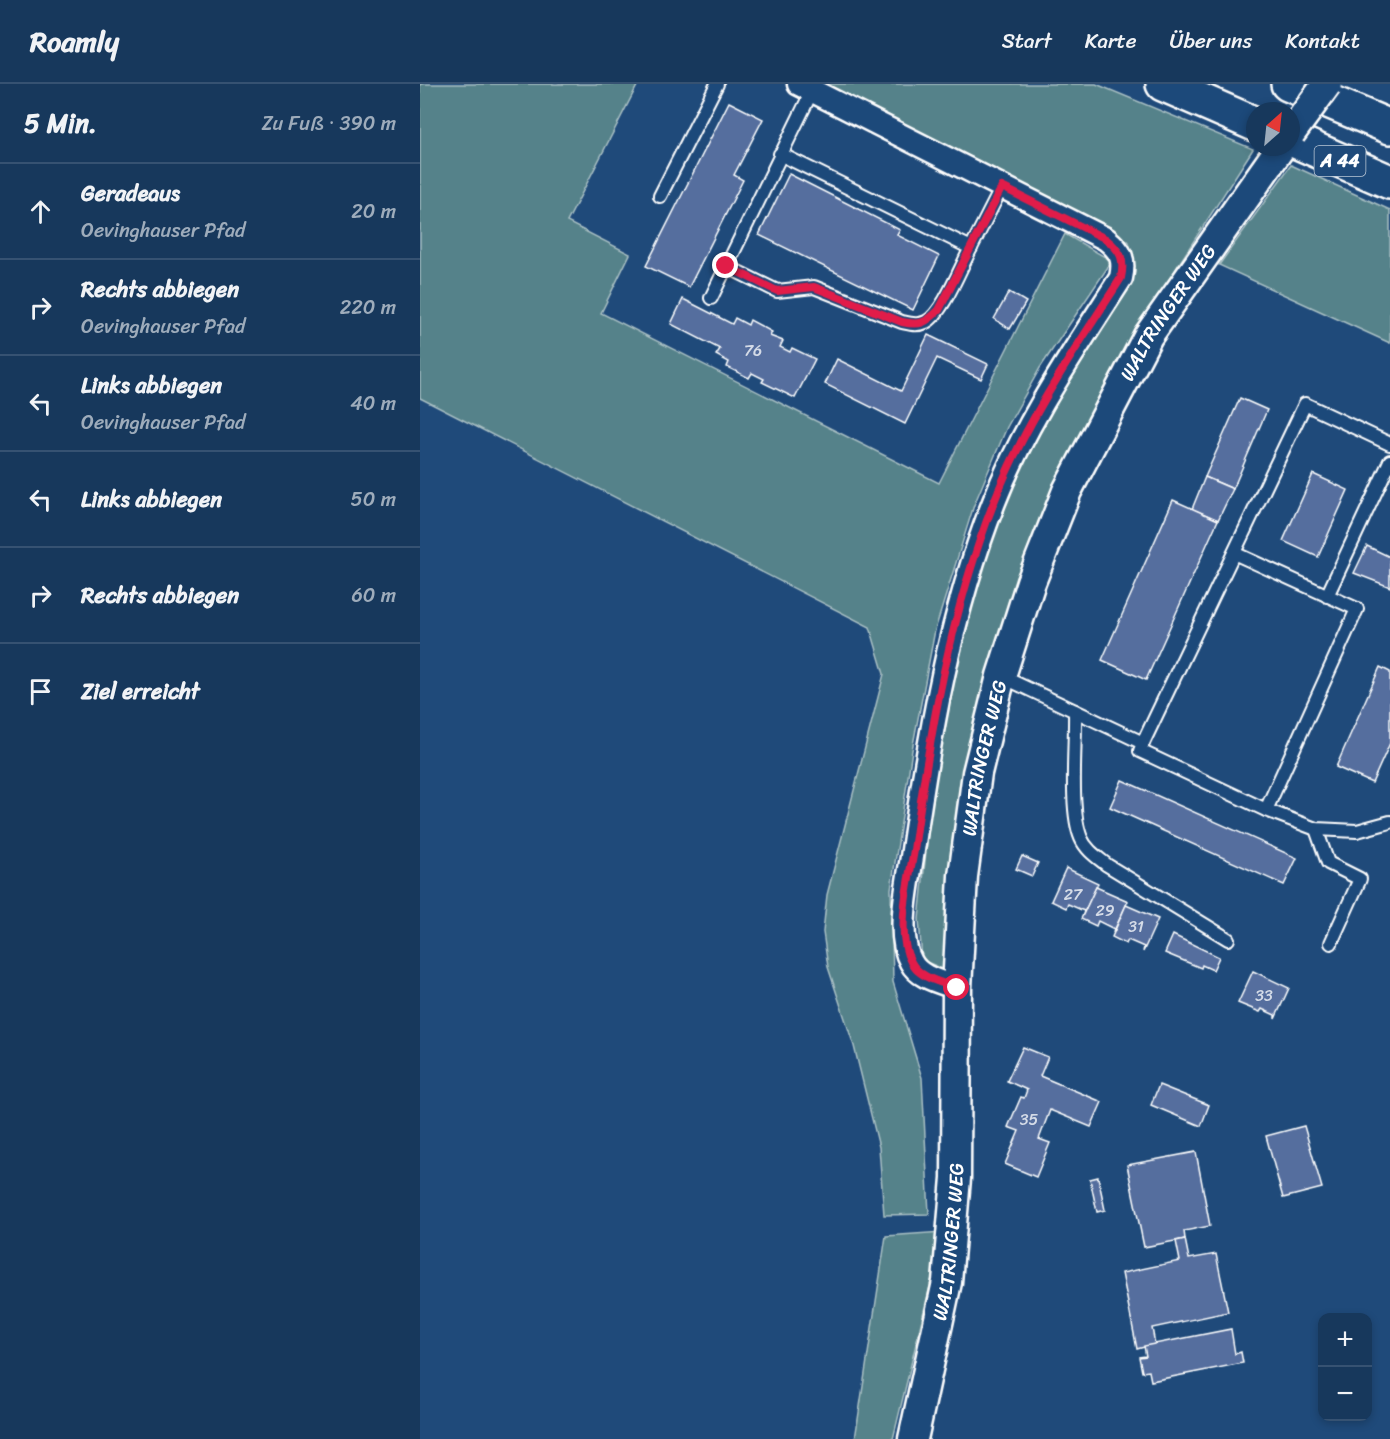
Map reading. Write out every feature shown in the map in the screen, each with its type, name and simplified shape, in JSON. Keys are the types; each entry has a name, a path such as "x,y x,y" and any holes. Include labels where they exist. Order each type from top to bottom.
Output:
{"highway":[{"path":"1163,84 1246,120"},
{"name":"A 44","path":"1288,84 1390,127"},
{"name":"A 44","path":"1300,143 1390,182"}],"street":[{"path":"1300,121 1327,84"},
{"path":"805,87 1106,239 1120,250 1124,264 1121,278 1058,377 1020,444 998,492 965,585 945,663 927,752 904,921 910,962 921,974 957,988"},
{"name":"WALTRINGER WEG","path":"913,1439 947,1282 956,1178 957,988 963,876 976,785 1001,676 1031,582 1067,491 1148,336 1274,156"}],"lane":[{"path":"660,196 717,84"},
{"path":"711,298 780,154 805,87"},
{"path":"780,154 971,248"},
{"path":"726,266 777,291 814,287 902,322 917,325 928,322 939,310 1002,187"},
{"path":"1390,444 1305,404 1236,554 1140,751 1266,810 1316,829 1357,831 1390,822"},
{"path":"1327,596 1390,460"},
{"path":"1236,554 1357,609 1266,810"},
{"path":"1001,676 1143,743"},
{"path":"1075,711 1076,818 1081,838 1090,852 1107,865 1228,939"},
{"path":"1316,829 1328,863 1360,879 1331,943"}],"green space":[{"path":"420,84 638,84 567,222 630,254 601,313 939,483 1065,234 1112,261 1040,368 1007,427 974,505 935,630 912,750 891,889 893,982 922,1078 929,1214 884,1215 879,1147 854,1046 828,967 823,932 827,895 884,674 870,627 420,398"},
{"path":"823,84 1096,84 1246,146 1246,156 1248,156 1177,267 1145,326 1025,569 950,972 922,960 919,919 936,755 972,588 1027,449 1134,273 1129,242"},
{"path":"1291,165 1390,210 1390,343 1219,265"},
{"path":"943,1232 893,1439 855,1439 886,1236"}],"building":[{"path":"729,102 763,119 734,175 743,180 689,287 646,266"},
{"path":"789,174 900,230 897,235 939,256 913,310 759,235"},
{"path":"1009,292 1026,302 1010,329 994,319"},
{"path":"683,299 732,324 735,318 748,325 750,320 772,332 770,336 783,341 780,347 790,352 792,348 815,359 795,398 762,382 764,379 752,373 749,378 727,367 729,362 716,355 720,349 671,324"},
{"path":"928,335 988,364 981,379 937,358 905,424 825,384 837,359 901,391"},
{"path":"1240,398 1267,410 1233,489 1205,477"},
{"path":"1313,474 1348,490 1318,557 1283,541"},
{"path":"1205,477 1233,489 1218,520 1192,509"},
{"path":"1173,500 1218,520 1146,680 1102,660"},
{"path":"1367,546 1390,557 1390,587 1354,573"},
{"path":"1380,667 1390,672 1390,743 1372,783 1336,767"},
{"path":"1122,780 1297,858 1284,885 1110,807"},
{"path":"1022,856 1038,863 1032,876 1016,869"},
{"path":"1066,868 1098,883 1083,915 1084,911 1068,904 1066,908 1051,901"},
{"path":"1096,887 1128,901 1113,933 1114,929 1098,921 1096,926 1081,919"},
{"path":"1126,905 1158,919 1143,952 1144,947 1128,940 1126,944 1112,937"},
{"path":"1173,935 1219,957 1213,970 1202,965 1201,968 1165,953"},
{"path":"1253,971 1289,988 1275,1019 1275,1015 1262,1009 1260,1012 1238,1003"},
{"path":"1023,1047 1048,1057 1040,1076 1102,1102 1091,1127 1050,1110 1039,1139 1050,1143 1036,1177 1005,1164 1019,1131 1008,1127 1021,1097 1024,1098 1027,1090 1007,1081"},
{"path":"1159,1085 1209,1105 1201,1126 1151,1105"},
{"path":"1304,1126 1322,1188 1283,1198 1266,1136"},
{"path":"1196,1152 1210,1226 1184,1231 1185,1239 1144,1247 1127,1165"},
{"path":"1098,1177 1105,1210 1097,1212 1090,1179"},
{"path":"1185,1239 1189,1259 1216,1254 1228,1312 1152,1328 1155,1344 1137,1349 1122,1273 1180,1261 1176,1241"},
{"path":"1231,1329 1235,1354 1241,1352 1243,1363 1151,1381 1149,1371 1142,1372 1139,1357 1146,1356 1144,1346"}],"route":[{"path":"726,266 777,291 814,287 902,322 917,325 928,322 939,310 1002,187 1106,239 1120,250 1124,264 1121,278 1058,377 1020,444 994,502 965,585 945,663 927,752 904,921 910,962 921,974 957,988"}]}
